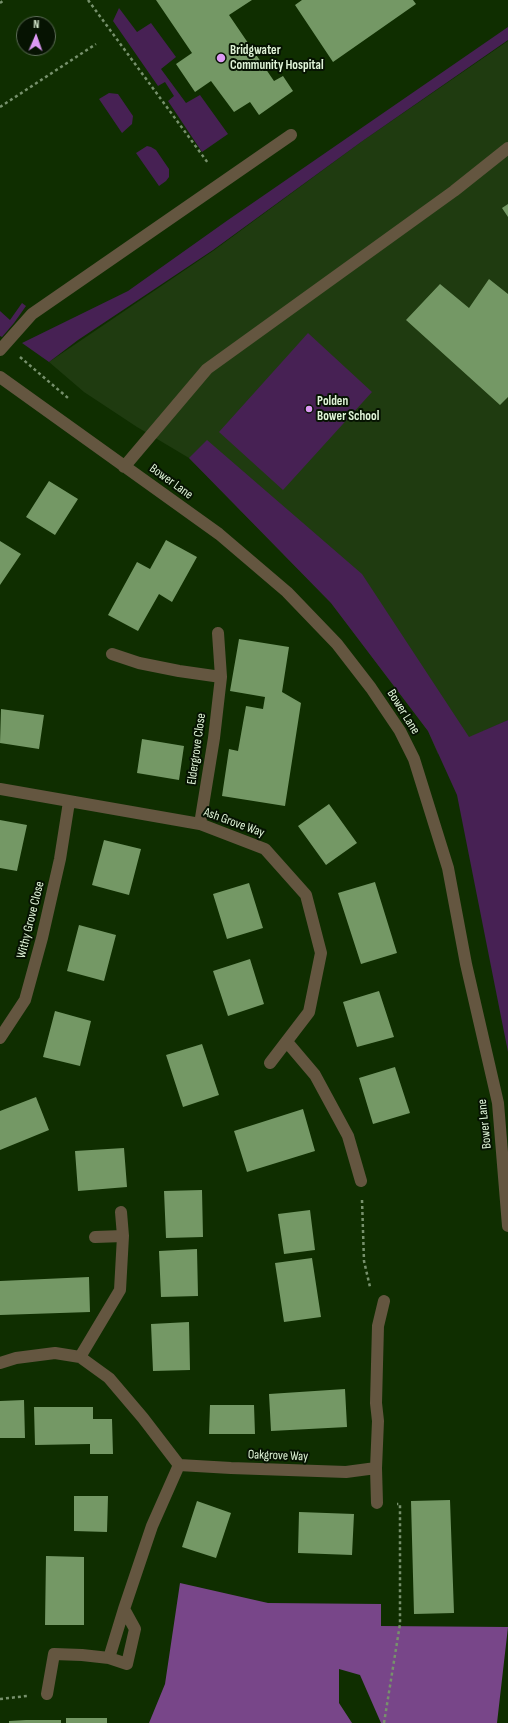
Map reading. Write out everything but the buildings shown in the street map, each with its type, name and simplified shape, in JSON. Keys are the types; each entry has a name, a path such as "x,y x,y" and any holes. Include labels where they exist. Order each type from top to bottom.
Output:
{"street":[{"path":"0,350 32,314 292,135"},
{"path":"124,467 207,369 454,191 508,148"},
{"name":"Bower Lane","path":"0,377 219,534 287,592 347,656 400,731 414,759 448,868 466,964 498,1103 508,1226"},
{"name":"Eldergrove Close","path":"200,824 214,738 221,678 218,633"},
{"path":"112,654 139,663 221,678"},
{"name":"Ash Grove Way","path":"0,789 200,824 265,849 306,895 321,953 309,1012 270,1063"},
{"name":"Withy Grove Close","path":"0,1038 25,1000 42,938 60,859 69,802"},
{"path":"287,1042 314,1075 348,1136 361,1181"},
{"path":"80,1357 120,1290 123,1236 121,1212"},
{"path":"95,1237 123,1236"},
{"path":"377,1503 376,1468 378,1421 376,1404 378,1326 384,1302"},
{"path":"0,1363 16,1358 55,1353 80,1357 110,1378 179,1465 152,1526 109,1658"},
{"name":"Oakgrove Way","path":"179,1465 346,1472 376,1468"},
{"path":"47,1694 54,1654 109,1658 127,1664 135,1629 124,1609"}],"path":[{"path":"0,3 4,0"},
{"path":"88,0 208,163"},
{"path":"0,107 96,44"},
{"path":"361,1181 364,1260 370,1290"},
{"path":"377,1503 400,1504 400,1624 384,1723"},
{"path":"0,1699 47,1694"}],"shaded area":[{"path":"119,8 137,32 151,23 176,57 161,69 186,103 200,95 228,134 202,152 168,101 174,96 165,82 158,86 113,21"},
{"path":"508,27 508,40 361,142 213,250 78,340 49,362 22,343 128,291 228,220"},
{"name":"Polden Bower School","path":"508,41 508,720 438,754 428,731 331,603 189,458 137,427 84,392 49,362 213,251 361,142"},
{"path":"109,93 118,94 133,116 132,124 122,133 99,99"},
{"path":"147,146 156,150 169,169 169,177 159,186 136,153"},
{"path":"22,303 26,306 2,337 0,336 0,311 10,320"},
{"path":"308,333 372,392 283,490 219,432"},
{"path":"207,440 362,574 469,737 508,720 508,1052 457,795 428,731 331,603 189,458"},
{"path":"180,1583 268,1603 381,1604 381,1626 508,1627 497,1723 381,1723 360,1675 339,1669 339,1703 352,1723 149,1723 165,1684"}],"place":[{"name":"Bridgwater Community Hospital","path":"221,58"},
{"name":"Polden Bower School","path":"309,409"}]}
